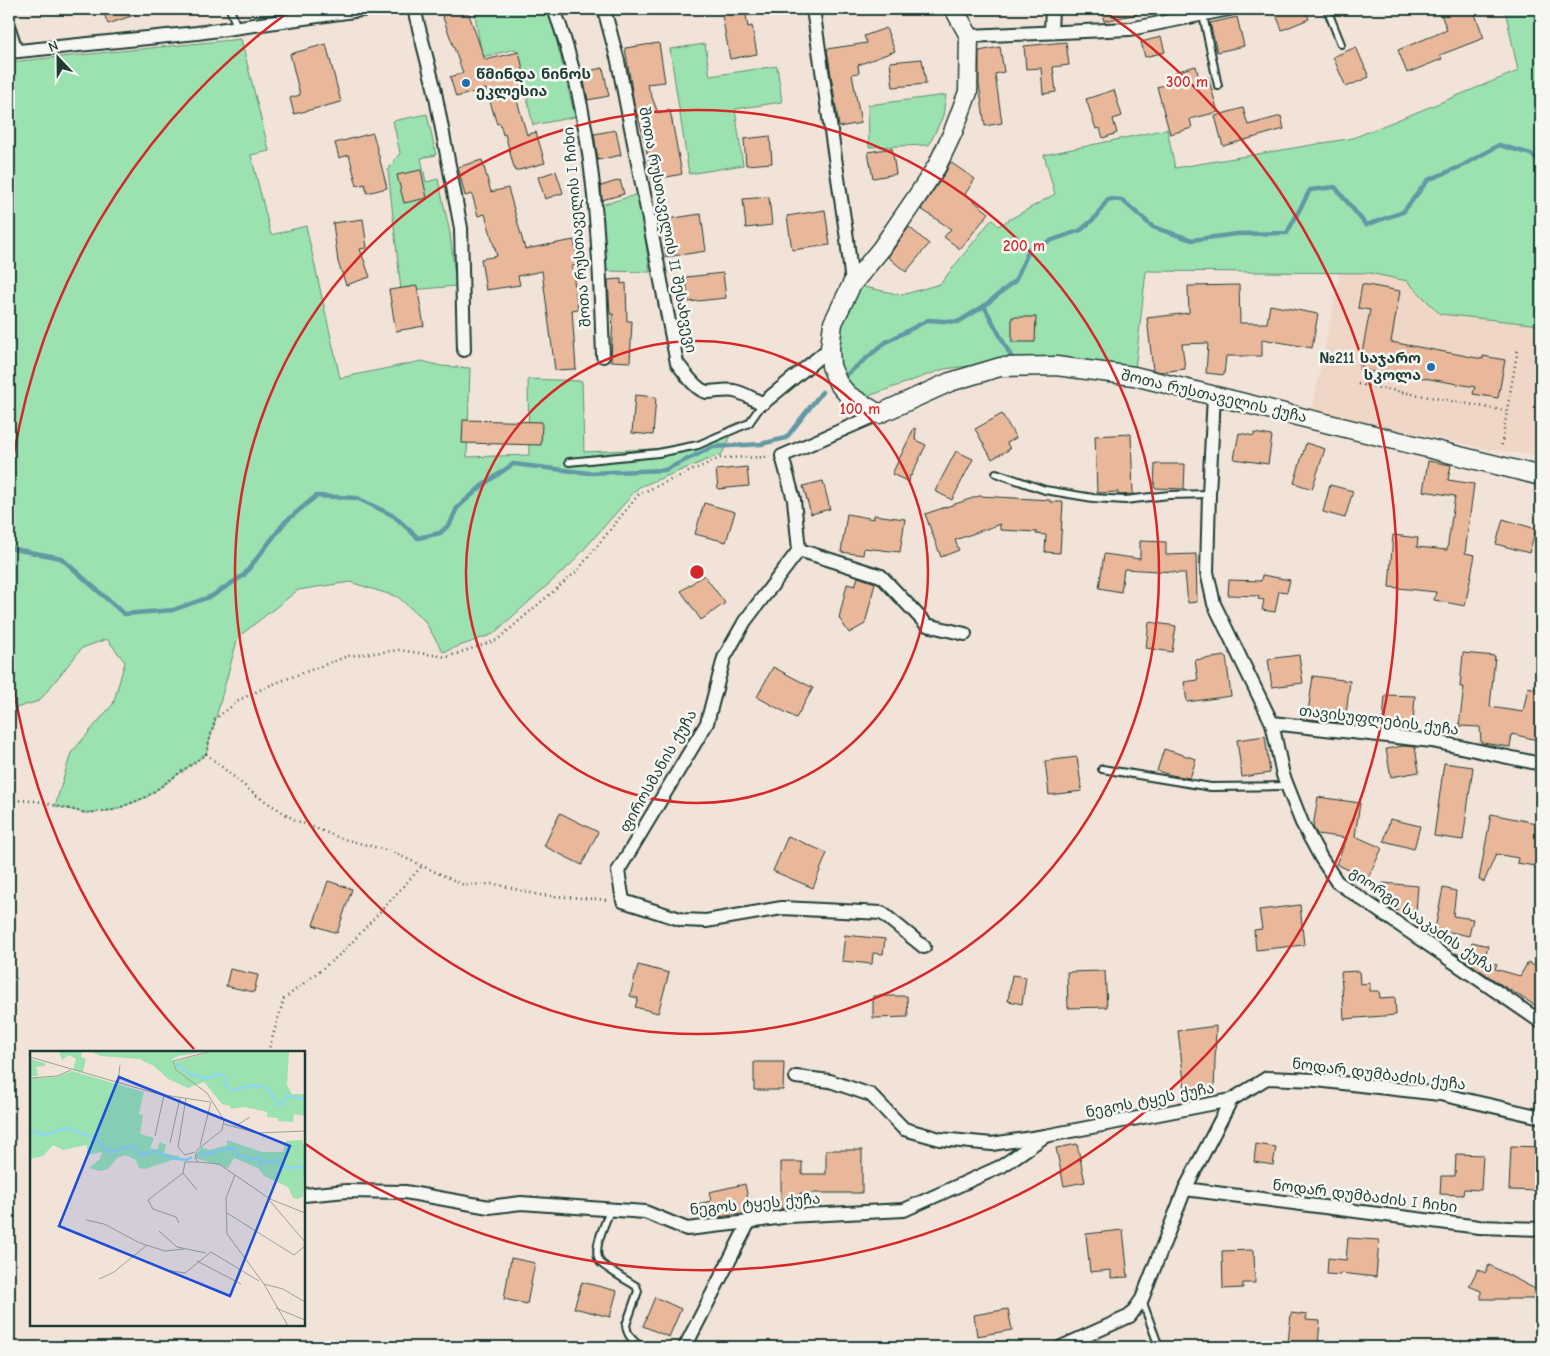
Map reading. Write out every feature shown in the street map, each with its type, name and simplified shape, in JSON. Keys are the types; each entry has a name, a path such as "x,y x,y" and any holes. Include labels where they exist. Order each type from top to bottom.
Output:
{"street":[{"path":"9,28 12,52 197,33 346,10 368,9"},
{"path":"414,9 434,87 461,228 464,350"},
{"name":"შოთა რუსთაველის I ჩიხი","path":"554,9 571,62 584,120 600,275 603,356"},
{"name":"შოთა რუსთაველის II შესახვევი","path":"604,9 618,61 677,362 696,385 705,392 733,390 763,403"},
{"path":"813,9 852,284"},
{"path":"879,414 848,396 838,383 831,366 830,348 833,323 852,284 880,249 916,198 936,166 953,132 968,92 969,36 954,9"},
{"path":"1052,9 1052,32"},
{"path":"969,36 1130,29 1229,9"},
{"path":"763,403 830,348"},
{"name":"შოთა რუსთაველის ქუჩა","path":"879,414 950,382 1000,367 1056,366 1134,376 1541,476"},
{"name":"გიორგი სააკაძის ქუჩა","path":"1214,395 1209,494 1208,572 1214,604 1272,723 1283,775 1302,823 1336,882 1541,1022"},
{"path":"879,414 782,456 794,500 799,550 881,576 927,625 965,634"},
{"name":"ფიროსმანის ქუჩა","path":"623,901 618,871 707,723 724,658 745,621 799,550"},
{"name":"თავისუფლების ქუჩა","path":"1272,723 1432,741 1541,764"},
{"path":"623,901 683,920 706,921 782,908 882,913 924,947"},
{"name":"ნეგოს ტყეს ქუჩა","path":"796,1077 830,1081 871,1095 904,1129 940,1139 992,1144 1045,1136 1231,1100"},
{"name":"ნოდარ დუმბაძის ქუჩა","path":"1231,1100 1267,1078 1316,1080 1440,1094 1541,1116"},
{"path":"1062,1347 1130,1316 1142,1299 1185,1189 1231,1100"},
{"name":"ნეგოს ტყეს ქუჩა","path":"305,1195 347,1191 405,1192 489,1206 521,1202 645,1212 687,1229 789,1216 904,1210 1002,1166 1045,1136"},
{"name":"ნოდარ დუმბაძის I ჩიხი","path":"1185,1189 1479,1227 1541,1230"},
{"path":"684,1347 749,1222"}],"lane":[{"path":"230,9 237,27"},
{"path":"1327,9 1341,44"},
{"path":"1203,15 1218,86"},
{"path":"569,462 658,453 698,446 749,422 763,403"},
{"path":"996,473 1045,490 1093,498 1125,500 1169,495 1209,494"},
{"path":"1102,769 1210,787 1288,786"},
{"path":"610,1210 597,1245 596,1253 600,1263 636,1286 638,1291 626,1325 628,1335 642,1347"},
{"path":"1142,1299 1159,1347"}],"path":[{"path":"1498,465 1518,348"},
{"path":"1358,384 1507,411"},
{"path":"9,800 37,802 86,813 114,810 146,797 206,754 215,718 240,699 305,671 348,656 399,650 447,657 497,640 577,570 639,494 720,458 782,456"},
{"path":"206,754 257,796 296,820 340,838 390,851 464,885 495,884 539,895 623,901"},
{"path":"268,1051 284,999 343,952 422,866"}],"shaded area":[{"name":"№211 საჯარო სკოლა","path":"1340,273 1370,273 1407,281 1440,314 1541,325 1541,456 1486,449 1312,410"}],"green space":[{"path":"474,9 549,9 575,117 533,125 516,49 482,57"},
{"path":"1505,9 1541,9 1541,325 1440,314 1407,281 1370,273 1146,271 1135,370 1002,362 944,369 866,397 848,390 833,345 847,304 860,286 902,295 940,284 992,219 998,226 1055,194 1044,155 1167,129 1175,168 1353,138 1518,71"},
{"path":"241,39 269,151 251,155 271,235 306,226 340,378 422,361 441,366 470,368 467,457 529,455 528,379 582,381 584,452 673,448 706,439 736,425 722,454 639,487 571,564 493,634 443,652 424,620 398,597 350,582 298,590 238,637 206,754 147,797 114,810 86,813 55,806 71,753 113,704 125,662 107,639 82,648 39,701 9,710 9,62"},
{"path":"705,44 710,76 777,66 782,102 735,109 743,165 689,174 670,49"},
{"path":"946,95 943,116 929,145 869,147 868,105"},
{"path":"427,114 436,155 421,158 426,182 438,179 450,233 456,286 401,291 388,170 400,153 393,121"},
{"path":"639,194 650,272 607,271 601,205"}],"building":[{"path":"102,9 145,9 146,11 108,24"},
{"path":"440,9 467,9 485,60 519,52 524,73 519,74 524,87 514,90 527,135 536,132 545,163 515,171 505,134 503,135 500,123 497,124 486,89 456,97 450,77 463,73"},
{"path":"721,9 745,9 748,27 752,26 757,54 730,59"},
{"path":"1101,9 1137,9 1137,14 1104,21"},
{"path":"1274,9 1305,9 1309,19 1282,30"},
{"path":"1449,9 1473,9 1484,38 1440,55 1442,59 1407,73 1398,50 1447,30 1440,12"},
{"path":"1237,17 1244,46 1217,52 1210,23"},
{"path":"886,28 895,51 858,65 859,73 852,74 861,123 839,127 827,49 867,43 864,36"},
{"path":"1161,37 1165,52 1145,57 1141,42"},
{"path":"1066,42 1069,65 1053,67 1056,92 1043,94 1041,68 1026,69 1024,46"},
{"path":"659,43 665,82 647,84 658,113 670,110 682,174 652,180 645,142 634,103 625,48"},
{"path":"326,44 341,102 294,114 290,98 300,95 290,54"},
{"path":"1000,47 1004,72 995,74 1002,123 985,126 979,84 979,51"},
{"path":"1356,47 1369,77 1346,87 1333,57"},
{"path":"922,59 926,84 893,87 890,62"},
{"path":"1196,66 1199,79 1208,77 1218,112 1190,119 1192,128 1170,134 1157,87 1178,81 1175,72"},
{"path":"603,68 609,96 588,100 582,72"},
{"path":"1114,90 1122,116 1113,119 1117,133 1103,138 1100,128 1096,129 1086,99"},
{"path":"1243,108 1248,125 1281,116 1284,129 1223,146 1215,116"},
{"path":"616,130 621,155 598,160 594,134"},
{"path":"373,133 387,188 367,193 365,184 357,186 349,155 339,158 335,143"},
{"path":"770,136 772,163 746,165 744,139"},
{"path":"892,148 896,174 873,178 868,152"},
{"path":"482,160 491,192 508,188 525,249 574,240 578,265 572,266 578,309 572,310 576,369 555,370 542,271 518,276 520,285 486,290 481,259 497,256 485,214 478,216 472,194 465,196 458,167"},
{"path":"950,162 975,179 965,194 989,213 960,249 944,237 951,229 921,209 946,172"},
{"path":"421,170 427,198 404,203 397,175"},
{"path":"556,171 563,193 545,199 538,177"},
{"path":"620,180 624,194 602,200 601,186"},
{"path":"769,197 772,225 746,228 743,199"},
{"path":"825,210 830,245 792,250 787,216"},
{"path":"701,214 706,251 666,257 661,220"},
{"path":"363,219 367,248 360,249 370,277 346,285 338,262 333,223"},
{"path":"909,227 929,244 906,272 888,257"},
{"path":"723,273 726,298 688,302 686,277"},
{"path":"621,279 621,284 626,283 627,321 632,321 630,362 611,361 613,314 610,314 608,280"},
{"path":"1362,284 1400,291 1391,342 1483,359 1483,356 1505,360 1498,398 1473,394 1475,387 1384,371 1383,374 1359,369 1370,310 1358,308"},
{"path":"1239,285 1240,323 1267,323 1270,305 1318,314 1312,348 1262,339 1262,356 1226,356 1224,375 1206,373 1208,343 1182,344 1185,369 1161,372 1153,370 1147,318 1189,313 1188,286"},
{"path":"417,286 424,326 396,331 389,290"},
{"path":"1012,317 1036,317 1035,342 1012,342"},
{"path":"635,395 656,397 653,435 632,433"},
{"path":"1002,414 1016,438 1007,443 1010,449 992,459 975,429"},
{"path":"463,420 542,422 541,445 462,443"},
{"path":"914,428 916,429 915,440 926,445 910,475 909,482 892,474"},
{"path":"1239,433 1254,436 1254,433 1272,436 1268,464 1234,459"},
{"path":"1131,434 1133,494 1118,495 1118,492 1097,493 1095,436"},
{"path":"1306,443 1325,449 1312,489 1294,483"},
{"path":"956,451 973,459 952,500 935,491"},
{"path":"1428,461 1451,465 1448,480 1474,484 1465,553 1475,555 1465,606 1434,600 1436,592 1389,587 1393,535 1418,538 1417,547 1447,550 1455,496 1423,491"},
{"path":"1155,464 1185,464 1184,489 1154,488"},
{"path":"747,467 749,486 718,489 716,470"},
{"path":"823,481 830,509 811,514 803,486"},
{"path":"1330,485 1353,491 1345,518 1323,512"},
{"path":"979,496 1063,502 1060,553 1045,552 1046,535 1036,534 1037,532 1000,530 1000,524 955,540 959,550 941,557 925,514"},
{"path":"704,503 735,512 726,542 695,534"},
{"path":"847,514 874,519 874,515 905,519 900,552 864,548 863,555 841,552"},
{"path":"1503,519 1536,529 1529,553 1496,544"},
{"path":"1140,541 1166,542 1166,555 1196,554 1197,602 1188,603 1185,573 1124,569 1121,592 1099,588 1104,554 1140,559"},
{"path":"704,575 725,603 701,620 681,591"},
{"path":"1262,575 1290,580 1287,592 1279,591 1275,612 1262,610 1264,600 1258,599 1259,596 1228,595 1229,580 1261,581"},
{"path":"858,577 875,583 865,624 849,633 839,618 847,584 855,586"},
{"path":"1149,622 1176,626 1172,652 1146,648"},
{"path":"1463,653 1495,656 1490,707 1523,712 1528,687 1541,690 1541,741 1512,734 1510,747 1481,743 1480,727 1459,726 1464,687 1460,687"},
{"path":"1299,655 1303,683 1272,687 1268,659"},
{"path":"1226,656 1231,696 1187,702 1184,682 1198,680 1195,660"},
{"path":"773,667 813,688 796,718 757,697"},
{"path":"1313,676 1350,681 1345,723 1307,719"},
{"path":"1385,695 1415,696 1413,724 1383,723"},
{"path":"1265,736 1270,773 1242,777 1237,740"},
{"path":"1403,746 1415,747 1419,772 1391,777 1386,749"},
{"path":"1164,749 1196,759 1190,778 1157,771"},
{"path":"1077,757 1082,791 1049,795 1045,761"},
{"path":"1444,763 1473,767 1463,840 1434,836"},
{"path":"1318,797 1360,803 1355,836 1382,848 1368,879 1336,864 1347,838 1317,834 1313,827"},
{"path":"560,813 598,832 582,865 544,846"},
{"path":"1491,814 1541,824 1541,867 1517,863 1518,858 1496,854 1484,882 1479,880"},
{"path":"1390,819 1420,826 1414,849 1384,841"},
{"path":"788,836 827,853 813,888 773,871"},
{"path":"328,881 352,889 337,933 313,925"},
{"path":"1383,883 1418,886 1416,912 1392,910 1390,903 1381,902"},
{"path":"1443,888 1456,891 1453,916 1473,919 1469,936 1435,929"},
{"path":"1300,905 1304,945 1256,950 1254,930 1262,929 1259,910"},
{"path":"845,935 885,939 883,954 873,953 872,964 842,961"},
{"path":"1472,942 1488,946 1484,961 1497,964 1495,969 1520,976 1528,962 1541,970 1541,1009 1455,953 1468,957"},
{"path":"638,965 669,973 658,1013 635,1007 638,998 630,996"},
{"path":"230,969 258,975 254,992 226,986"},
{"path":"1105,971 1107,1007 1068,1008 1067,972"},
{"path":"1359,971 1360,984 1370,983 1370,991 1379,991 1380,998 1395,997 1396,1015 1344,1019 1341,972"},
{"path":"1012,975 1026,977 1022,1004 1008,1001"},
{"path":"873,996 907,996 908,1017 873,1018"},
{"path":"1216,1026 1214,1094 1186,1098 1178,1031"},
{"path":"754,1062 784,1062 783,1090 754,1090"},
{"path":"1077,1144 1085,1182 1064,1186 1056,1148"},
{"path":"1256,1144 1276,1147 1273,1165 1254,1162"},
{"path":"1511,1146 1541,1147 1541,1191 1509,1190"},
{"path":"826,1150 862,1150 862,1193 800,1193 800,1207 781,1209 781,1162 802,1162 802,1174 826,1174"},
{"path":"1456,1154 1483,1155 1481,1190 1464,1189 1463,1195 1440,1194 1441,1176 1455,1176"},
{"path":"745,1184 751,1213 700,1219 696,1204 711,1201 709,1192"},
{"path":"1123,1230 1128,1277 1111,1278 1111,1270 1090,1272 1086,1234"},
{"path":"1348,1238 1379,1240 1376,1277 1340,1273 1340,1275 1327,1274 1328,1258 1346,1260"},
{"path":"1254,1250 1255,1283 1243,1283 1243,1288 1223,1289 1222,1251"},
{"path":"511,1258 535,1263 527,1304 504,1299"},
{"path":"1489,1265 1541,1292 1541,1299 1481,1299 1481,1291 1469,1286 1478,1269 1485,1273"},
{"path":"582,1282 617,1291 610,1317 574,1308"},
{"path":"655,1297 681,1309 669,1337 643,1326"},
{"path":"1008,1309 1012,1330 977,1336 974,1315"},
{"path":"1291,1313 1307,1315 1306,1320 1320,1321 1318,1346 1288,1343"}],"waterway":[{"path":"845,376 886,342 928,320 958,322 984,306 1015,281 1030,248 1081,230 1096,217 1108,199 1122,200 1153,227 1192,240 1236,234 1287,233 1310,190 1335,187 1366,225 1403,212 1428,180 1462,166 1499,145 1531,154 1541,163"},
{"path":"984,306 1012,358"},
{"path":"9,548 61,558 124,614 173,610 212,596 244,575 285,522 316,496 357,498 394,516 418,538 440,533 450,524 457,508 483,485 513,464 589,473 665,470 713,447 761,444 786,438 822,392"}],"place":[{"name":"წმინდა ნინოს ეკლესია","path":"466,83"},
{"name":"№211 საჯარო სკოლა","path":"1431,367"}]}
